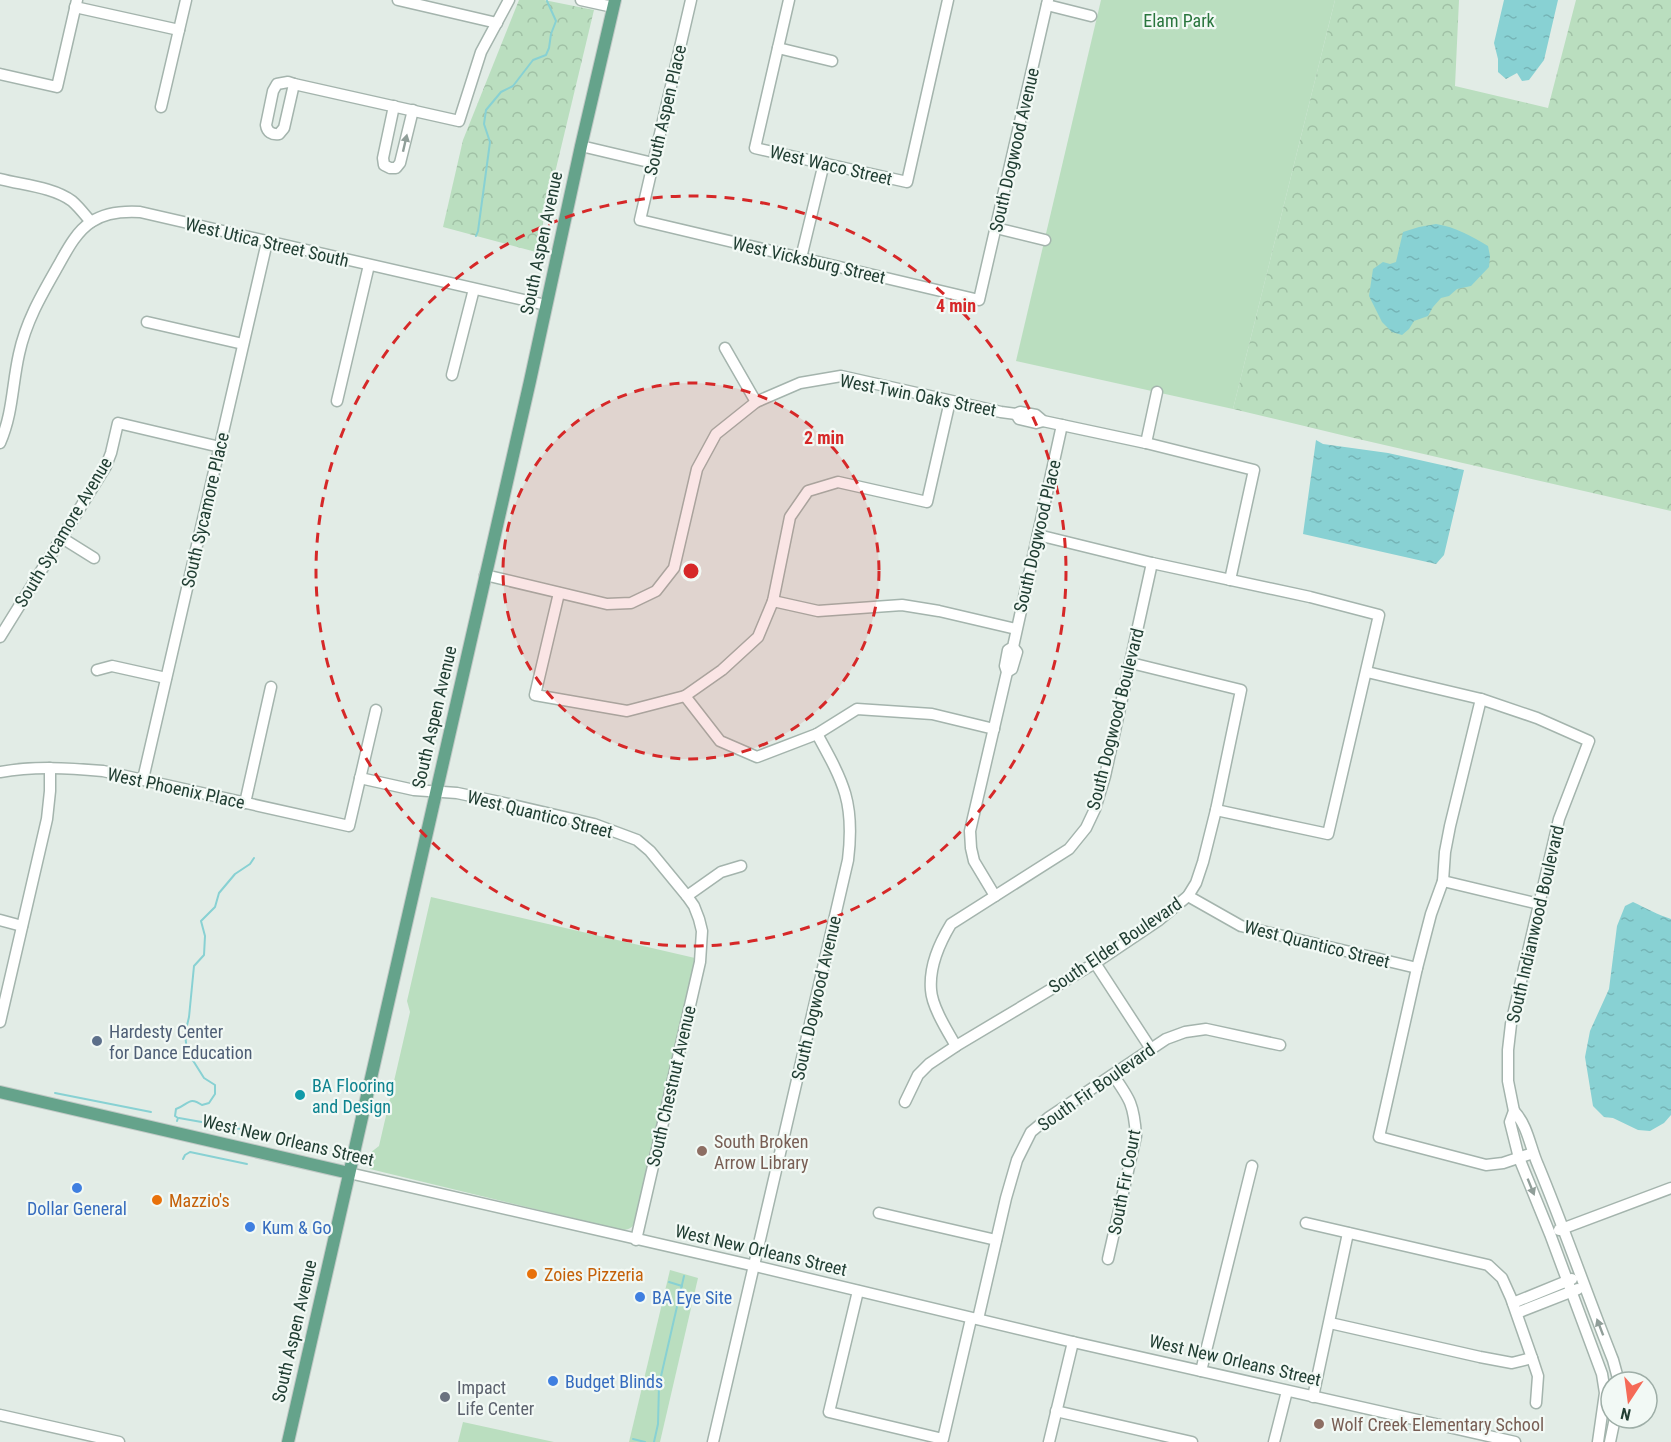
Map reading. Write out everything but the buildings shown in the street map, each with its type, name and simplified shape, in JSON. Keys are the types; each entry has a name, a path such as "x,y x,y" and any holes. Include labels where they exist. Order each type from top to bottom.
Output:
{"main road":[{"name":"South Aspen Avenue","path":"288,1442 614,4"},
{"name":"West New Orleans Street","path":"0,1092 349,1173"}],"street":[{"path":"161,107 186,0"},
{"path":"398,0 498,23"},
{"path":"294,84 284,129 279,134 272,134 267,130 266,125 274,88 280,83 294,84 459,121 481,52 509,0"},
{"path":"581,0 614,4"},
{"name":"South Aspen Place","path":"640,220 691,0"},
{"path":"789,0 777,48 832,61"},
{"name":"West Waco Street","path":"777,48 755,147 907,182 948,0"},
{"path":"1048,2 1090,16"},
{"name":"South Dogwood Avenue","path":"979,300 1048,2"},
{"path":"0,74 57,87 76,4 179,30"},
{"path":"394,106 383,159 384,165 389,168 395,168 400,163 413,110"},
{"path":"581,146 653,163"},
{"path":"801,258 824,163"},
{"path":"0,179 64,196 91,222 72,243 29,320 19,355 11,409 0,444"},
{"name":"West Utica Street South","path":"91,222 112,213 140,212 546,305"},
{"name":"West Vicksburg Street","path":"640,220 979,300"},
{"path":"996,228 1045,240"},
{"name":"South Sycamore Place","path":"143,779 267,242"},
{"path":"337,401 369,265"},
{"path":"452,375 474,289"},
{"path":"147,322 243,344"},
{"path":"725,348 756,402"},
{"name":"West Twin Oaks Street","path":"485,575 607,604 631,603 656,591 674,568 697,470 716,434 756,402 800,382 841,376 1016,414 1019,419 1036,423 1043,421 1146,443 1254,470 1230,580"},
{"path":"1146,443 1157,392"},
{"path":"559,593 535,694 627,711 685,696 722,670 758,637 773,601 790,517 808,491 838,482 927,502 950,401"},
{"name":"South Sycamore Avenue","path":"0,637 106,466 118,423 220,447"},
{"name":"South Dogwood Place","path":"995,896 974,861 970,831 1007,672 1005,666 1008,650 1013,646 1062,425"},
{"path":"1038,535 1379,615 1328,834 1216,810"},
{"path":"62,538 94,558"},
{"name":"South Dogwood Boulevard","path":"956,1046 940,1016 931,992 932,969 940,942 951,924 1069,849 1086,828 1095,809 1105,776 1152,563"},
{"path":"773,601 818,611 902,605 1016,629"},
{"name":"South Elder Boulevard","path":"905,1102 918,1075 929,1064 1095,963 1159,920 1188,896 1196,883 1216,810 1241,690 1131,663"},
{"path":"97,670 112,666 166,678"},
{"path":"1367,672 1481,699 1450,826 1443,880 1431,914 1417,968 1379,1137 1486,1165 1503,1163 1533,1153"},
{"path":"245,803 271,687"},
{"path":"685,696 720,741 757,757 817,734 857,709 932,714 994,729"},
{"name":"South Indianwood Boulevard","path":"1481,699 1537,718 1589,741 1559,819 1511,1024 1508,1081 1514,1112 1510,1122 1520,1158 1601,1370"},
{"path":"360,778 376,710"},
{"name":"South Dogwood Avenue","path":"755,1266 848,860 849,806 838,772 817,734"},
{"path":"0,1022 46,819 51,768"},
{"name":"West Phoenix Place","path":"0,772 51,768 103,771 349,826 360,778"},
{"name":"West Quantico Street","path":"360,778 414,790 461,794 594,824 637,840 650,851 687,896 699,919 702,932"},
{"path":"687,896 721,872 741,866"},
{"path":"1443,880 1539,904"},
{"name":"West Quantico Street","path":"1188,896 1241,927 1417,968"},
{"path":"0,920 22,926"},
{"name":"South Chestnut Avenue","path":"636,1240 700,962 702,932"},
{"path":"1095,963 1151,1049"},
{"name":"South Fir Boulevard","path":"974,1319 1017,1160 1031,1132 1048,1118 1166,1039 1185,1032 1206,1029 1280,1045"},
{"name":"South Fir Court","path":"1108,1259 1136,1136 1135,1116 1130,1100 1113,1075"},
{"name":"South Indianwood Boulevard","path":"1514,1112 1522,1120 1616,1370"},
{"path":"1201,1371 1252,1166"},
{"name":"West New Orleans Street","path":"349,1173 1073,1342 1515,1442"},
{"path":"1550,1234 1671,1188"},
{"path":"879,1213 996,1240"},
{"path":"1306,1223 1488,1265 1502,1278 1515,1308 1538,1376 1536,1403"},
{"path":"1313,1397 1348,1233"},
{"path":"713,1442 755,1266"},
{"path":"1515,1308 1583,1281"},
{"path":"858,1291 829,1412 943,1439 974,1319"},
{"path":"1329,1323 1512,1363 1532,1358"},
{"path":"1049,1442 1073,1342"},
{"path":"1274,1442 1287,1391"},
{"path":"1056,1411 1192,1442"},
{"path":"0,1415 119,1442"}],"green space":[{"path":"519,0 544,0 594,10 536,252 443,227 463,140"},
{"name":"Elam Park","path":"1101,0 1335,0 1233,409 1016,361"},
{"path":"1335,0 1459,0 1455,86 1548,108 1576,0 1671,0 1671,511 1233,409"},
{"path":"431,897 695,958 637,1218 630,1228 622,1230 370,1169 370,1153 379,1146 410,1012 407,1001"},
{"path":"670,1270 698,1278 660,1442 629,1442"},
{"path":"463,1422 554,1442 458,1442"}],"water":[{"path":"1504,0 1558,0 1544,60 1529,80 1522,81 1517,73 1506,79 1498,72 1494,43"},
{"path":"1436,224 1469,235 1488,246 1489,267 1471,286 1457,289 1449,296 1441,298 1428,316 1414,321 1402,335 1392,332 1382,322 1369,296 1373,269 1383,262 1390,264 1396,262 1403,232"},
{"path":"1316,440 1323,444 1388,453 1464,470 1444,555 1436,564 1303,534"},
{"path":"1633,902 1671,919 1671,1115 1664,1123 1650,1131 1638,1130 1613,1118 1604,1117 1593,1106 1585,1057 1590,1031 1609,989 1617,926 1625,906"}],"waterway":[{"path":"476,236 490,142 484,124 486,110 501,92 513,86 533,60 546,55 556,21 547,1"},
{"path":"177,1121 176,1109 191,1101 202,1105 209,1103 215,1094 215,1085 204,1078 187,1051 185,1034 194,966 204,955 205,936 201,921 215,907 219,893 235,874 250,864 254,858"},
{"path":"55,1093 151,1112"},
{"path":"179,1118 241,1129"},
{"path":"183,1159 190,1152 247,1164"},
{"path":"654,1442 658,1424 659,1385 684,1276"},
{"path":"669,1282 682,1286"},
{"path":"633,1439 645,1442"}],"place":[{"name":"Hardesty Center for Dance Education","path":"97,1041"},
{"name":"BA Flooring and Design","path":"300,1095"},
{"name":"South Broken Arrow Library","path":"702,1151"},
{"name":"Dollar General","path":"77,1188"},
{"name":"Mazzio's","path":"157,1200"},
{"name":"Kum & Go","path":"250,1227"},
{"name":"Zoies Pizzeria","path":"532,1274"},
{"name":"BA Eye Site","path":"640,1297"},
{"name":"Budget Blinds","path":"553,1381"},
{"name":"Impact Life Center","path":"445,1397"},
{"name":"Wolf Creek Elementary School","path":"1319,1424"}]}
